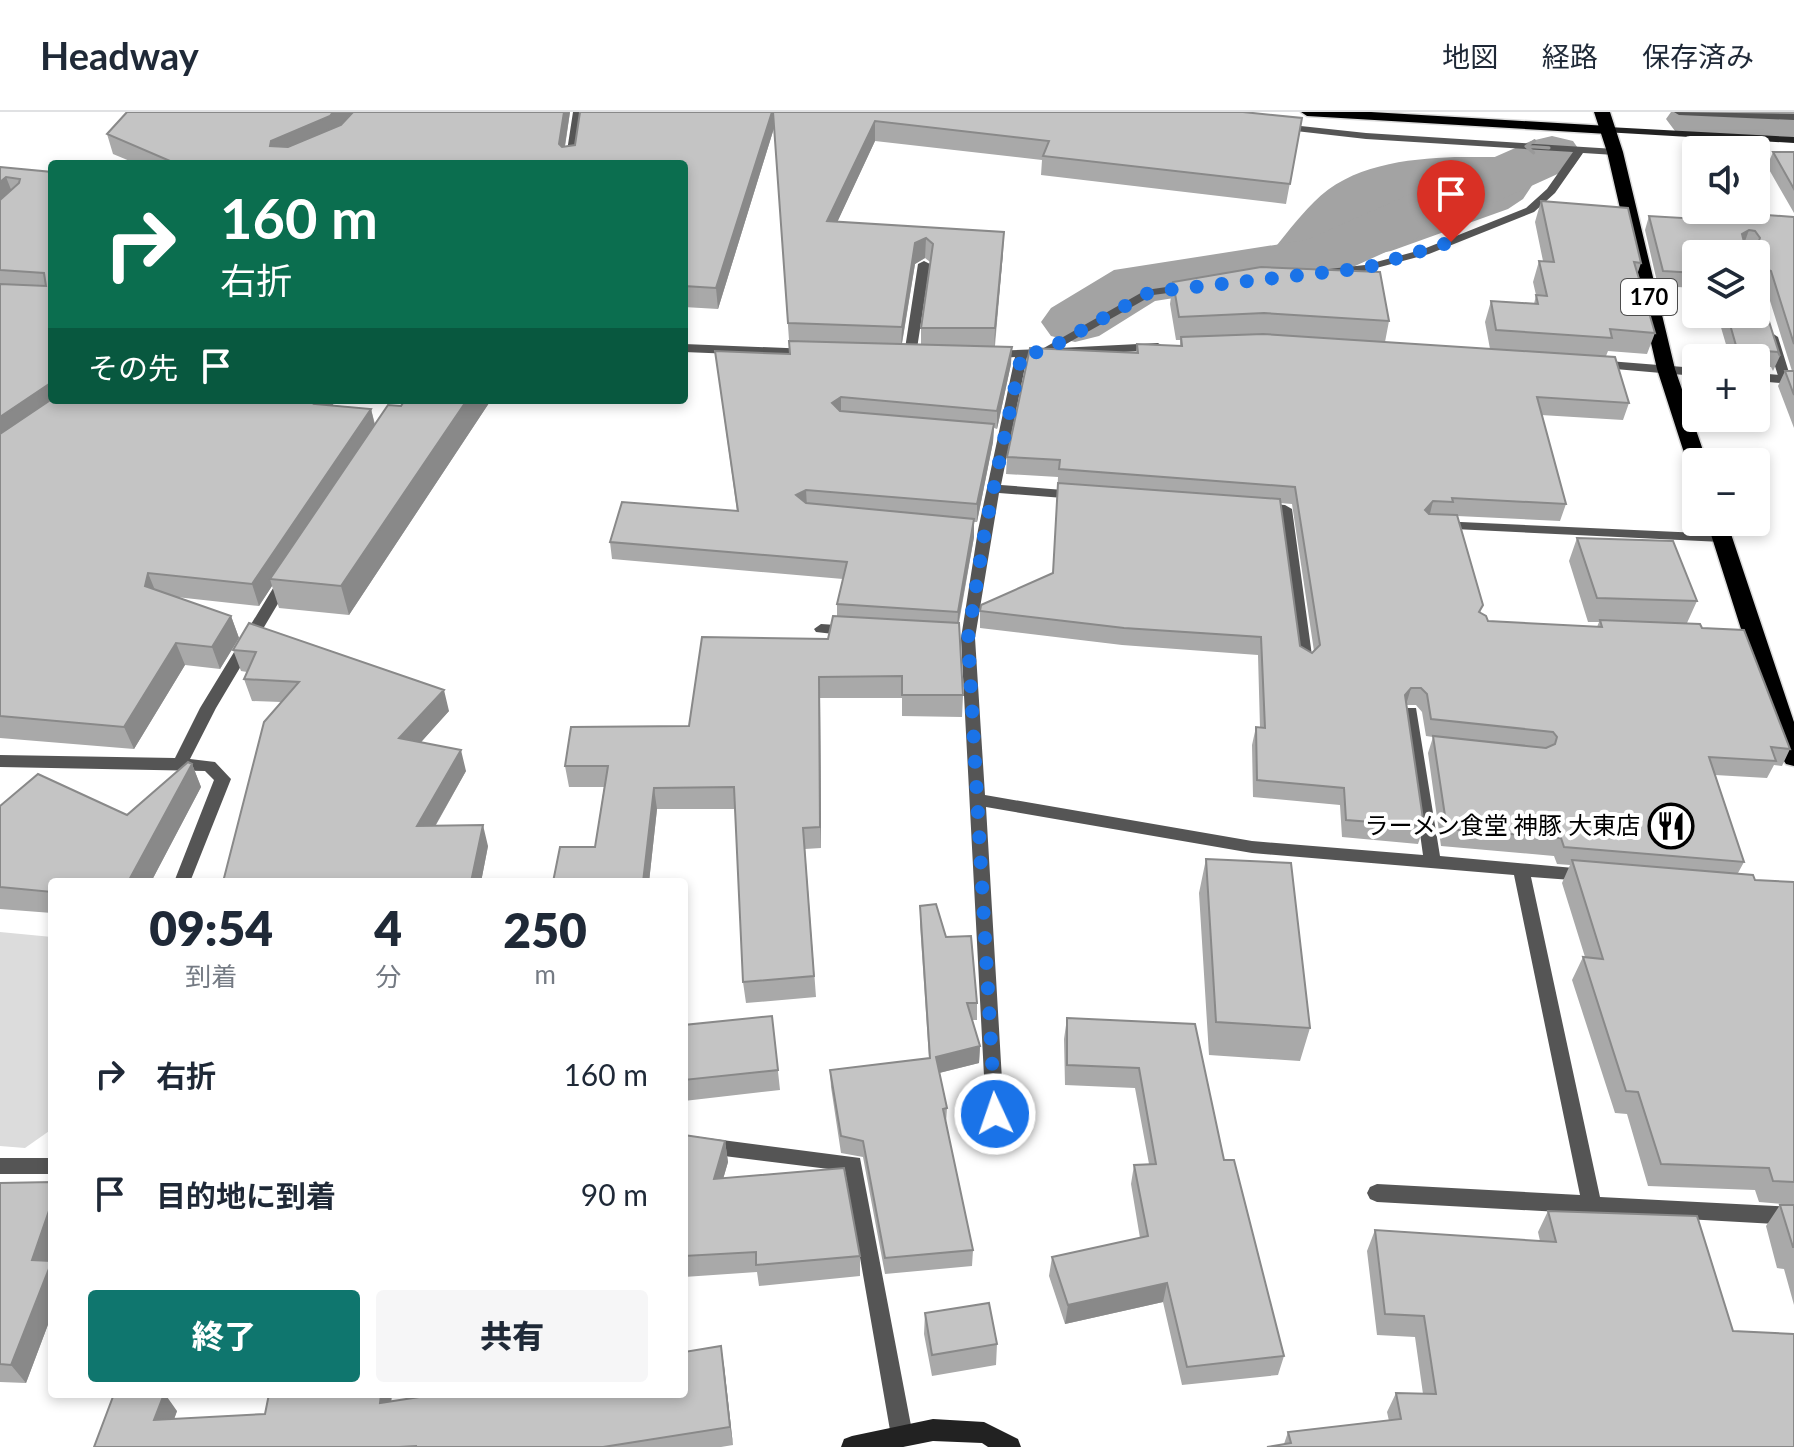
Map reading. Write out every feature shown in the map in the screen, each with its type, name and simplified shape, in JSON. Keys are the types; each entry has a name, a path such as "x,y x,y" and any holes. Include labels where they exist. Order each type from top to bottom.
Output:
{"highway":[{"name":"170","path":"1605,121 1666,369 1692,448"},
{"path":"1721,536 1746,635 1794,758"}],"main road":[{"path":"1307,112 1605,121"}],"street":[{"path":"571,160 578,112"},
{"path":"1679,112 1794,117"},
{"path":"1605,121 1794,140"},
{"path":"1263,125 1366,136 1615,152"},
{"path":"1303,274 1365,268 1425,252 1530,210 1551,191 1580,150"},
{"path":"894,355 916,355 924,264"},
{"path":"1043,352 1150,292 1211,285"},
{"path":"1769,328 1790,379 1770,378"},
{"path":"974,357 1167,347"},
{"path":"688,348 830,354"},
{"path":"995,1114 980,800 961,638 978,529 994,489 997,435 1022,353"},
{"path":"1587,364 1682,371"},
{"path":"994,489 1086,496"},
{"path":"1239,506 1285,509 1306,663"},
{"path":"1430,525 1682,529"},
{"path":"180,764 208,708 296,563"},
{"path":"821,629 865,632"},
{"path":"1411,712 1423,744 1432,862"},
{"path":"0,761 209,766 223,779 184,878"},
{"path":"980,800 1252,847 1597,876"},
{"path":"1521,870 1592,1204"},
{"path":"688,1143 853,1164 902,1436"},
{"path":"0,1166 48,1166"},
{"path":"1377,1193 1794,1216"},
{"path":"852,1447 933,1430 984,1433 1010,1447"}],"shaded area":[{"path":"1455,157 1527,157 1545,166 1523,199 1508,209 1391,251 1292,269 1269,255 1314,202 1344,180 1398,162"},
{"path":"0,932 48,937 48,1132 25,1148 0,1146"}],"building":[{"path":"127,112 333,112 271,141 270,146 288,147 341,125 353,112 564,112 559,144 562,147 575,145 580,112 772,112 716,288 688,286 688,160 168,160 107,134"},
{"path":"773,112 1243,112 1302,118 1290,184 1043,156 1049,141 875,121 827,221 1004,232 995,328 921,328 933,244 926,238 915,243 902,327 788,323"},
{"path":"1773,152 1794,152 1794,189"},
{"path":"0,167 48,172 48,385 0,417 0,284 46,286 44,273 0,270 0,200 20,179 6,177 0,182"},
{"path":"1541,201 1628,208 1641,263 1634,262 1655,333 1610,329 1612,338 1496,330 1491,301 1538,304 1536,295 1547,296 1539,261 1554,262"},
{"path":"1770,215 1794,217 1794,344 1770,271 1770,240 1759,240 1755,231 1749,230 1742,234 1744,240 1682,240 1682,272 1663,271 1649,216 1682,218 1682,224 1770,224"},
{"path":"1261,267 1380,272 1389,321 1264,313 1179,317 1173,282"},
{"path":"1770,325 1780,356 1778,352 1770,351 1770,344 1736,344 1731,328 1770,328"},
{"path":"1263,334 1615,357 1629,403 1537,397 1566,504 1452,498 1453,502 1433,501 1425,510 1429,514 1457,515 1483,605 1479,612 1488,621 1602,627 1600,620 1700,624 1702,628 1744,630 1790,749 1771,747 1776,761 1709,757 1744,862 1564,847 1561,838 1447,829 1433,736 1546,748 1555,744 1557,737 1553,732 1431,719 1427,694 1421,688 1411,688 1405,695 1424,826 1346,820 1344,788 1257,780 1256,727 1265,728 1261,637 1124,628 980,611 981,605 1053,573 1058,483 1280,499 1300,646 1312,653 1320,645 1295,487 1059,469 1060,460 1007,457 1030,348 1138,353 1137,344 1182,346 1181,337"},
{"path":"789,341 1012,347 997,411 841,397 832,403 840,411 994,424 977,504 806,490 796,495 806,503 974,519 958,612 837,604 847,562 610,542 622,502 738,511 715,351 790,354"},
{"path":"1785,371 1794,371 1794,395"},
{"path":"48,402 314,404 371,409 252,584 148,573 145,586 231,616 212,647 176,643 124,727 0,716 0,434"},
{"path":"464,404 341,586 270,579 388,405"},
{"path":"1577,538 1673,541 1697,601 1597,598"},
{"path":"833,616 959,623 963,695 902,695 902,676 819,677 820,827 803,828 814,976 743,982 734,787 654,788 643,878 554,878 560,847 595,847 608,766 565,766 571,727 689,726 702,637 828,639"},
{"path":"249,623 444,690 399,738 461,750 417,826 483,825 472,878 224,878 264,722 299,682 244,679 256,652 233,650"},
{"path":"188,762 192,764 130,878 48,878 48,892 0,887 0,806 38,774 127,815"},
{"path":"1206,859 1291,863 1310,1028 1216,1022"},
{"path":"1572,860 1753,875 1755,880 1794,882 1794,1182 1773,1181 1769,1168 1661,1164 1638,1092 1626,1091 1583,957 1603,959"},
{"path":"936,904 946,937 971,936 977,1003 967,1003 980,1046 936,1057 947,1108 943,1109 973,1250 885,1258 863,1141 841,1136 830,1070 930,1058 920,906"},
{"path":"772,1016 778,1070 688,1080 688,1025"},
{"path":"1067,1018 1195,1024 1224,1160 1234,1160 1284,1356 1187,1367 1167,1283 1068,1305 1052,1257 1148,1236 1134,1165 1156,1164 1139,1068 1067,1065"},
{"path":"688,1136 725,1141 714,1179 844,1168 860,1256 756,1265 756,1252 688,1256"},
{"path":"48,1182 48,1214 32,1260 48,1261 48,1271 11,1365 0,1364 0,1183"},
{"path":"1780,1205 1794,1205 1794,1247 1793,1247"},
{"path":"1548,1211 1697,1216 1733,1331 1794,1334 1794,1447 1267,1447 1291,1443 1288,1432 1401,1419 1396,1393 1436,1394 1424,1316 1385,1314 1375,1230 1556,1242"},
{"path":"989,1303 997,1344 932,1355 925,1313"},
{"path":"721,1346 730,1427 603,1447 94,1447 112,1398 162,1398 154,1420 265,1414 268,1398 381,1398 380,1403 413,1398 688,1398 688,1351"}],"waterway":[{"path":"1695,119 1794,122"},
{"path":"1075,322 1137,284 1321,257 1552,154"}],"place":[{"name":"ラーメン食堂 神豚 大東店","path":"1671,826"}],"route":[{"path":"995,1114 980,800 968,638 985,530 1022,353 1043,352 1150,292 1365,268 1451,242"}]}
